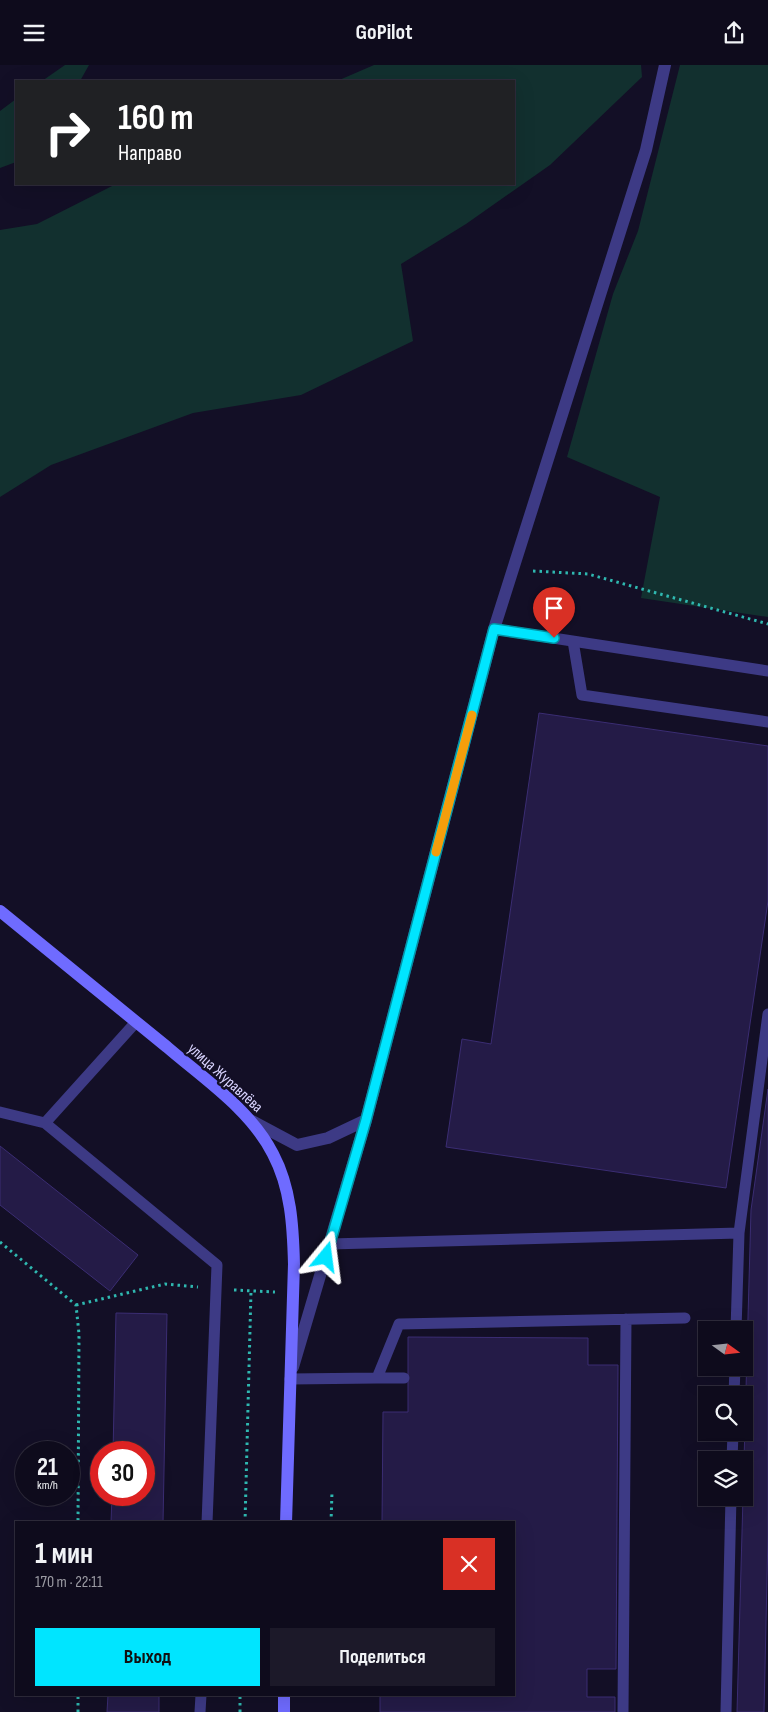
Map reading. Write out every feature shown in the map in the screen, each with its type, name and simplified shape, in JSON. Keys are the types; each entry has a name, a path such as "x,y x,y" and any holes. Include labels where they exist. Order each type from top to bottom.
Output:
{"street":[{"path":"290,1379 366,1120 494,629 646,151 665,65"},
{"name":"улица Журавлёва","path":"0,911 211,1084 250,1120 273,1153 283,1175 288,1194 293,1230 293,1293 286,1521"},
{"path":"250,1120 297,1145 328,1137 366,1120"},
{"path":"284,1696 284,1712"}],"lane":[{"path":"494,629 768,671"},
{"path":"573,641 582,695 768,722"},
{"path":"736,1321 739,1233 768,1014"},
{"path":"45,1123 136,1022"},
{"path":"0,1112 45,1123 217,1265 207,1521"},
{"path":"330,1244 739,1233"},
{"path":"376,1378 399,1324 685,1318"},
{"path":"623,1712 626,1319"},
{"path":"290,1379 404,1378"},
{"path":"726,1712 731,1506"},
{"path":"200,1712 201,1696"}],"path":[{"path":"513,571 588,574 768,624"},
{"path":"0,1242 76,1305 79,1334 78,1521"},
{"path":"76,1305 165,1284 293,1293"},
{"path":"245,1521 250,1291"},
{"path":"331,1521 332,1492"},
{"path":"78,1696 78,1712"},
{"path":"240,1696 240,1712"}],"green space":[{"path":"65,65 89,65 81,80 43,80"},
{"path":"374,65 641,65 642,77 550,165 466,224 401,264 413,341 301,395 193,413 51,465 0,497 0,230 37,224 114,185 515,185 515,80 339,80"},
{"path":"680,65 768,65 768,617 641,598 660,497 567,457 613,294 638,231"},
{"path":"15,100 15,162 0,168 0,111"}],"building":[{"path":"539,713 768,746 768,901 726,1188 446,1147 462,1039 491,1044"},
{"path":"768,1089 768,1534 764,1712 737,1712 743,1506 753,1506 753,1451 744,1451 745,1441 753,1441 753,1386 746,1386 746,1376 753,1376 753,1321 748,1321 751,1210"},
{"path":"0,1146 138,1255 110,1291 0,1205"},
{"path":"116,1313 167,1314 163,1521 111,1521 112,1506 155,1506 155,1441 113,1441"},
{"path":"408,1337 588,1338 588,1365 618,1365 616,1669 587,1669 587,1697 615,1697 615,1712 380,1712 380,1696 515,1696 515,1521 382,1521 383,1412 408,1412"},
{"path":"108,1696 159,1696 159,1712 107,1712"}],"slow traffic":[{"path":"436,852 472,715"}],"route":[{"path":"326,1257 366,1120 494,629 554,638"}]}
